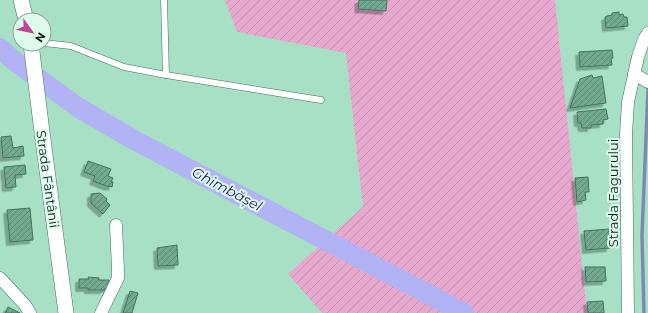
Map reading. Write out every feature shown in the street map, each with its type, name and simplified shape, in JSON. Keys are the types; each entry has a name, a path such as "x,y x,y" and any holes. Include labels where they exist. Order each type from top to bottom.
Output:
{"street":[{"path":"21,0 24,12"},
{"name":"Strada Fagurului","path":"628,313 626,134 628,102 638,57 644,39 648,33"},
{"name":"Strada Fântânii","path":"36,52 42,132 66,313"},
{"path":"634,74 646,81"},
{"path":"101,313 118,278 116,225"},
{"path":"0,278 25,305 30,313"}],"lane":[{"path":"164,0 166,75"},
{"path":"52,46 71,46 124,67 321,100"}],"shaded area":[{"path":"225,0 555,0 587,313 322,313 288,274 363,207 346,53 237,32"}],"building":[{"path":"359,0 387,0 386,11 358,9"},
{"path":"619,12 619,15 623,14 624,17 627,17 628,26 606,28 605,17 612,15 612,13"},
{"path":"612,50 612,65 580,67 579,52"},
{"path":"592,75 593,78 602,76 606,103 570,108 580,79"},
{"path":"606,109 608,119 603,120 603,124 591,125 591,128 582,128 581,123 578,123 577,112"},
{"path":"11,136 13,148 23,146 24,156 3,158 1,137"},
{"path":"88,161 111,169 108,176 113,178 111,182 113,182 112,187 93,181 95,176 84,172"},
{"path":"25,165 26,174 15,175 16,187 6,188 4,167"},
{"path":"588,177 589,192 585,192 586,200 577,202 575,178"},
{"path":"100,193 107,199 106,201 110,205 103,214 91,203 91,194"},
{"path":"30,208 33,240 10,242 7,210"},
{"path":"609,229 610,248 586,250 584,231"},
{"path":"177,245 178,265 158,266 157,248"},
{"path":"585,267 605,267 606,281 586,282"},
{"path":"88,277 99,278 99,280 109,280 109,289 88,290 88,288 79,288 79,279 89,279"},
{"path":"130,291 138,293 132,313 123,313"},
{"path":"603,301 604,313 588,313 587,302"},
{"path":"8,307 20,313 5,313"}],"waterway":[{"name":"Ghimbășel","path":"0,48 13,60 79,108 134,140 464,313"},
{"path":"644,313 642,235 648,90"}]}
